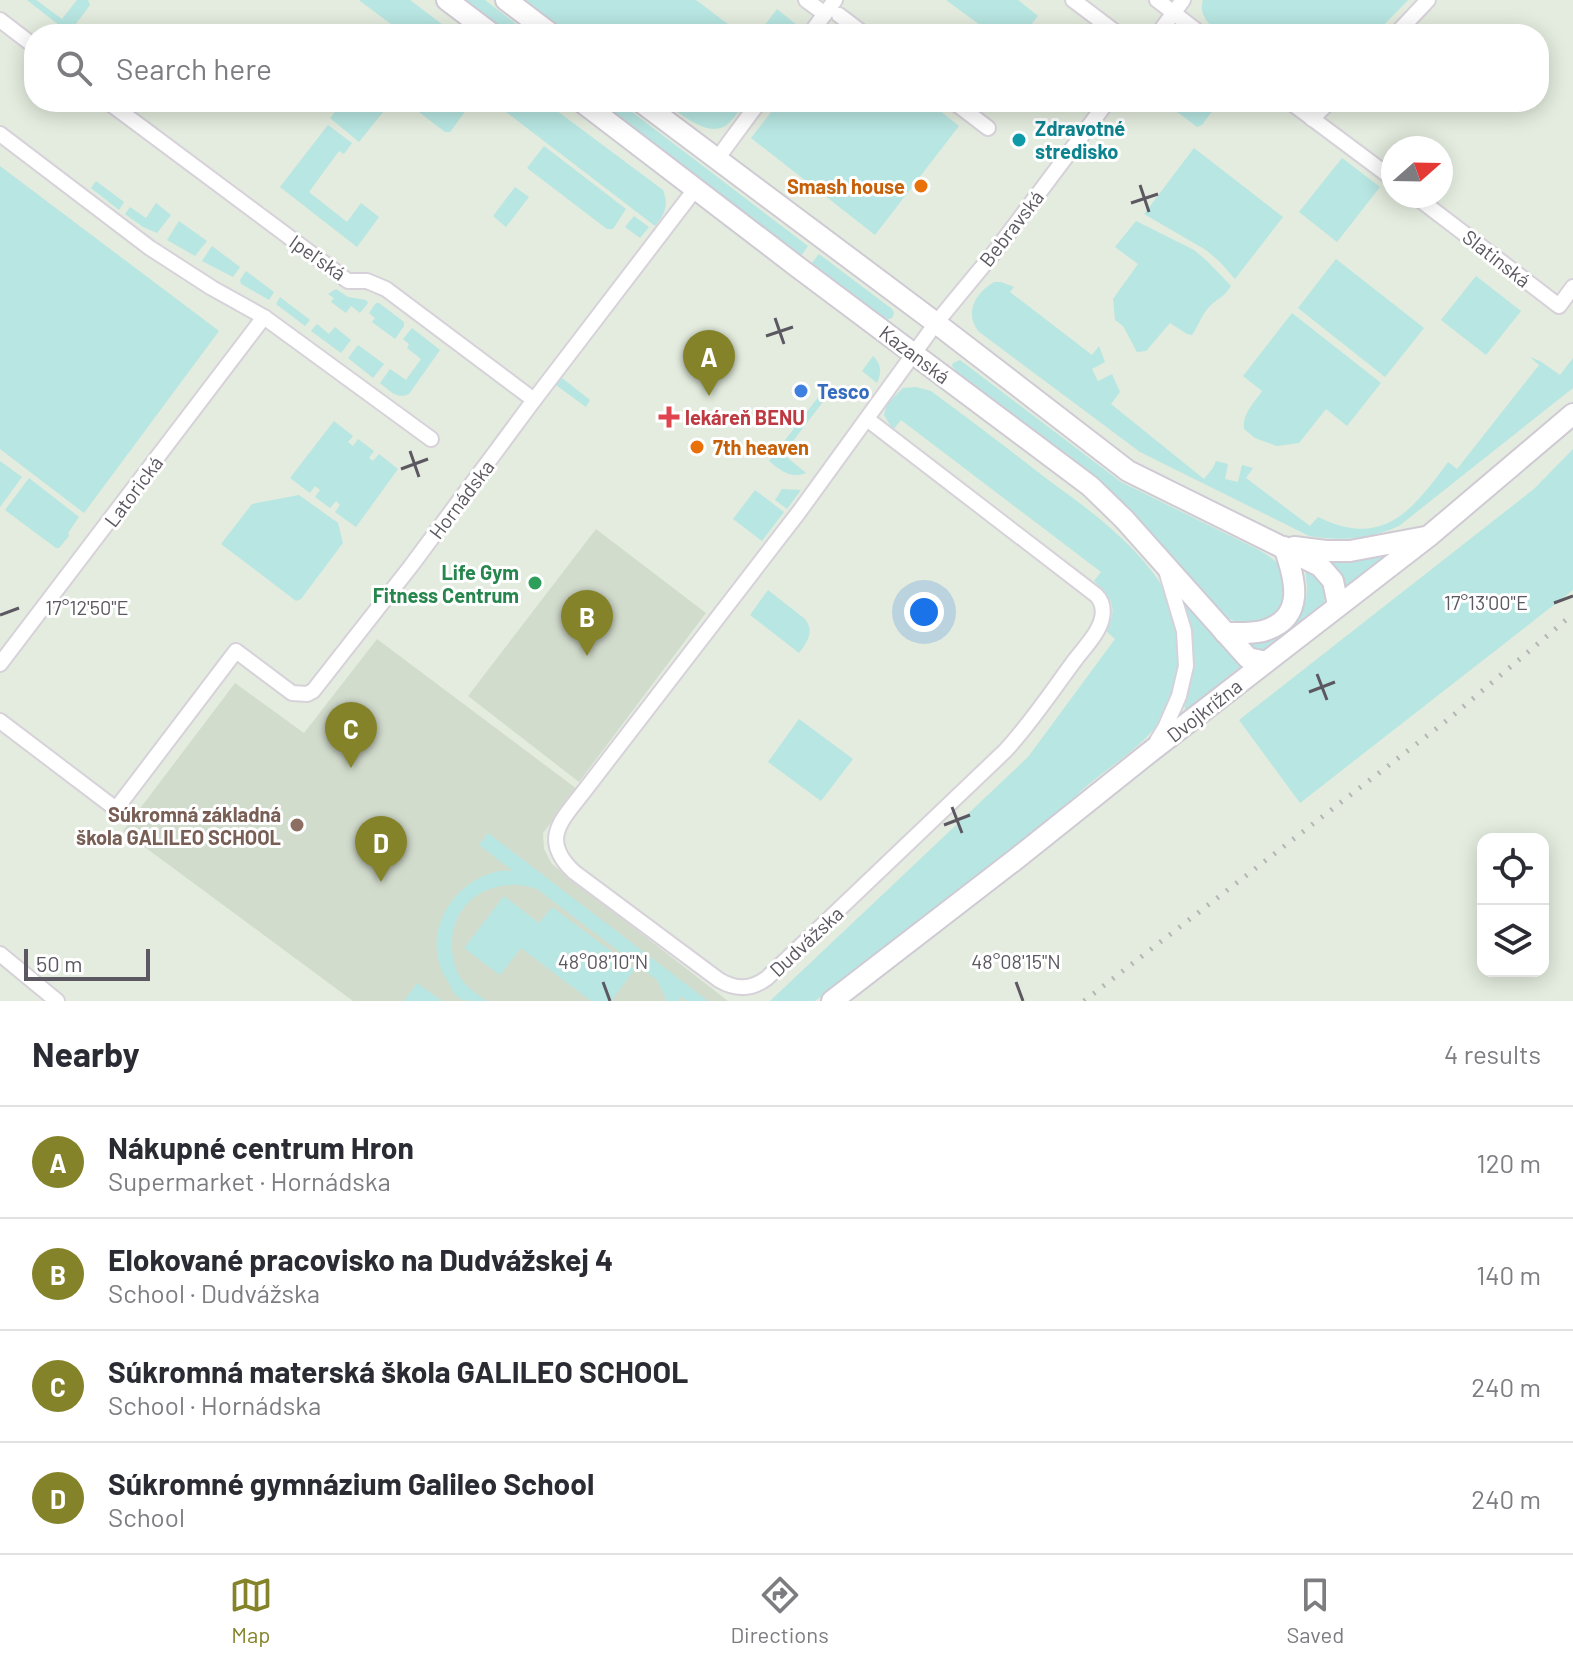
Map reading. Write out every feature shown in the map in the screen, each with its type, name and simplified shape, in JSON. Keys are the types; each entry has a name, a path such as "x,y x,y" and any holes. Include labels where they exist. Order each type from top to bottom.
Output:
{"main road":[{"path":"447,0 479,24"},
{"path":"506,0 538,24"},
{"name":"Kazanská","path":"595,112 1090,486 1124,519 1248,658 1266,662"},
{"name":"Kazanská","path":"654,112 1128,471 1320,566 1333,581 1338,605"},
{"name":"Dvojkrížna","path":"832,1001 1429,536 1573,414"},
{"path":"1225,633 1262,631 1277,623 1290,610 1295,584 1284,547 1350,551 1429,536"}],"street":[{"path":"806,0 833,10 851,24"},
{"path":"1073,0 1105,24"},
{"path":"1157,0 1188,24"},
{"path":"1165,24 1183,0"},
{"path":"1405,24 1428,0"},
{"path":"0,20 24,38"},
{"name":"Ipeľská","path":"121,112 348,281 367,281 386,289 534,400"},
{"path":"717,159 752,112"},
{"path":"967,112 988,128"},
{"name":"Bebravská","path":"914,353 1100,112"},
{"path":"1303,112 1381,170"},
{"path":"1312,119 1319,112"},
{"path":"0,134 150,248 264,317 431,439"},
{"name":"Hornádska","path":"0,721 116,809 236,651 292,693 307,694 313,691 696,188"},
{"name":"Slatinská","path":"1431,208 1573,317"},
{"path":"1559,306 1573,287"},
{"name":"Latorická","path":"0,664 264,317"},
{"name":"Dudvážska","path":"867,419 1096,595 1102,604 1102,617 1087,644 1005,751 767,978 753,986 729,986 565,863 556,842 557,830 799,512 914,353"},
{"path":"1150,752 1179,696 1186,666 1184,631 1164,563"},
{"path":"0,954 57,1001"}],"shaded area":[{"path":"27,0 36,0 62,19 77,0 88,0 90,5 76,24 58,24"},
{"path":"359,0 410,0 442,24 391,24"},
{"path":"465,0 485,0 516,24 496,24"},
{"path":"517,0 696,0 728,24 548,24"},
{"path":"946,0 1018,0 1038,16 1032,24 978,24"},
{"path":"1203,0 1408,0 1385,24 1209,24 1203,15"},
{"path":"777,9 796,24 766,24"},
{"path":"335,112 383,112 359,142 330,118"},
{"path":"419,112 465,112 450,132 445,132"},
{"path":"506,112 558,112 663,190 666,205 655,226"},
{"path":"611,112 632,112 808,246 801,256"},
{"path":"678,112 737,112 729,123 713,129"},
{"path":"771,112 942,112 959,126 875,235 751,138"},
{"path":"1177,112 1212,112 1197,127"},
{"path":"328,125 352,143 344,154 339,151 309,192 347,222 361,203 379,217 357,247 280,187"},
{"path":"544,146 626,209 613,229 607,229 527,168"},
{"path":"1194,148 1283,217 1235,279 1206,250 1144,214"},
{"path":"1342,158 1380,187 1337,242 1299,212"},
{"path":"0,166 219,331 84,513 0,449"},
{"path":"96,181 124,202 119,210 91,188"},
{"path":"515,187 529,197 506,227 493,216"},
{"path":"156,203 171,215 157,233 125,214 130,207 146,218"},
{"path":"634,216 649,227 640,238 625,227"},
{"path":"179,221 207,241 195,256 167,240"},
{"path":"1136,221 1194,250 1231,286 1208,308 1192,335 1170,323 1146,351 1137,352 1123,326 1115,320 1113,299 1138,264 1115,247"},
{"path":"212,246 240,267 233,277 202,261"},
{"path":"819,254 892,309 892,318 886,320 811,264"},
{"path":"1336,259 1424,328 1385,377 1298,308"},
{"path":"246,271 274,292 269,300 241,284"},
{"path":"1476,276 1521,311 1486,355 1441,320"},
{"path":"994,282 1014,287 1010,292 1092,355 1099,346 1105,362 1092,369 1098,381 1112,374 1120,392 1111,404 1204,479 1216,461 1228,464 1225,479 1238,482 1242,465 1253,468 1246,478 1310,526 1318,517 1341,526 1361,529 1378,527 1394,520 1422,496 1448,462 1457,469 1539,365 1530,357 1560,375 1573,358 1573,388 1399,526 1355,538 1309,536 1140,452 978,331 972,316 974,303 982,291"},
{"path":"336,289 348,297 368,303 360,313 351,306 346,313 331,302 334,298 328,294"},
{"path":"280,297 310,320 305,326 276,304"},
{"path":"376,303 404,322 395,339 372,322 375,318 369,313"},
{"path":"1292,313 1381,383 1347,426 1326,409 1299,443 1277,446 1255,438 1244,429 1247,414 1262,391 1243,376"},
{"path":"317,324 329,334 335,327 351,340 341,353 311,331"},
{"path":"412,328 440,350 409,394 401,396 380,383 390,369 406,380 421,359 407,348 409,344 403,339"},
{"path":"358,345 384,364 373,378 348,358"},
{"path":"873,356 880,368 877,383 862,371"},
{"path":"960,360 1121,482 1259,550 1275,561 1286,579 1285,596 1276,611 1262,621 1249,623 1237,622 1223,615 1116,495 958,374 952,366"},
{"path":"562,378 590,400 586,407 556,385"},
{"path":"826,387 832,390 783,454 806,473 786,473 769,461"},
{"path":"903,388 931,391 1093,513 1148,566 1173,610 1179,644 1178,679 1161,721 1058,814 815,1001 770,1001 1028,757 1115,639 1106,631 1112,616 1112,604 1094,581 1101,572 901,420 893,430 884,415 887,404"},
{"path":"334,421 353,436 348,442 353,446 358,439 374,451 369,458 373,461 379,454 398,469 356,527 335,512 340,505 336,501 330,508 315,497 320,490 315,486 310,493 290,478"},
{"path":"1573,449 1573,590 1300,803 1239,720 1534,489"},
{"path":"0,461 22,477 0,507"},
{"path":"29,478 79,517 59,548 5,510"},
{"path":"782,489 801,490 787,509 775,500"},
{"path":"755,490 784,512 762,541 733,519"},
{"path":"299,495 338,523 343,543 301,599 296,601 221,544 252,504"},
{"path":"596,529 706,613 579,782 468,696"},
{"path":"1382,554 1382,559 1343,586 1327,558"},
{"path":"1306,569 1316,574 1322,582 1324,603 1261,653 1243,644 1277,636 1294,622 1305,602"},
{"path":"768,590 808,624 809,637 799,653 750,615"},
{"path":"1186,607 1191,608 1241,666 1185,709 1193,658 1184,611"},
{"path":"377,639 577,789 543,833 544,849 552,864 728,1001 353,1001 123,831 235,683 304,733"},
{"path":"799,719 853,759 821,801 768,762"},
{"path":"488,833 708,1001 687,1001 680,996 680,1001 667,1001 657,980 537,889 515,885 499,886 478,895 462,910 456,921 452,945 456,968 465,983 487,1001 459,998 439,964 438,931 452,900 464,888 495,872 513,871 479,845"},
{"path":"504,896 539,923 552,907 635,969 611,1001 591,1001 521,948 500,975 464,948"},
{"path":"417,983 442,1001 404,1001"}],"railway":[{"path":"1084,1001 1450,718 1573,614"}],"place":[{"name":"Zdravotné stredisko","path":"1019,140"},
{"name":"Smash house","path":"921,186"},
{"name":"Tesco","path":"801,391"},
{"name":"Nákupné centrum Hron","path":"709,396"},
{"name":"lekáreň BENU","path":"669,417"},
{"name":"7th heaven","path":"697,447"},
{"name":"Life Gym Fitness Centrum","path":"535,583"},
{"name":"Elokované pracovisko na Dudvážskej 4","path":"587,656"},
{"name":"Súkromná materská škola GALILEO SCHOOL","path":"351,768"},
{"name":"Súkromná základná škola GALILEO SCHOOL","path":"297,825"},
{"name":"Súkromné gymnázium Galileo School","path":"381,882"}]}
